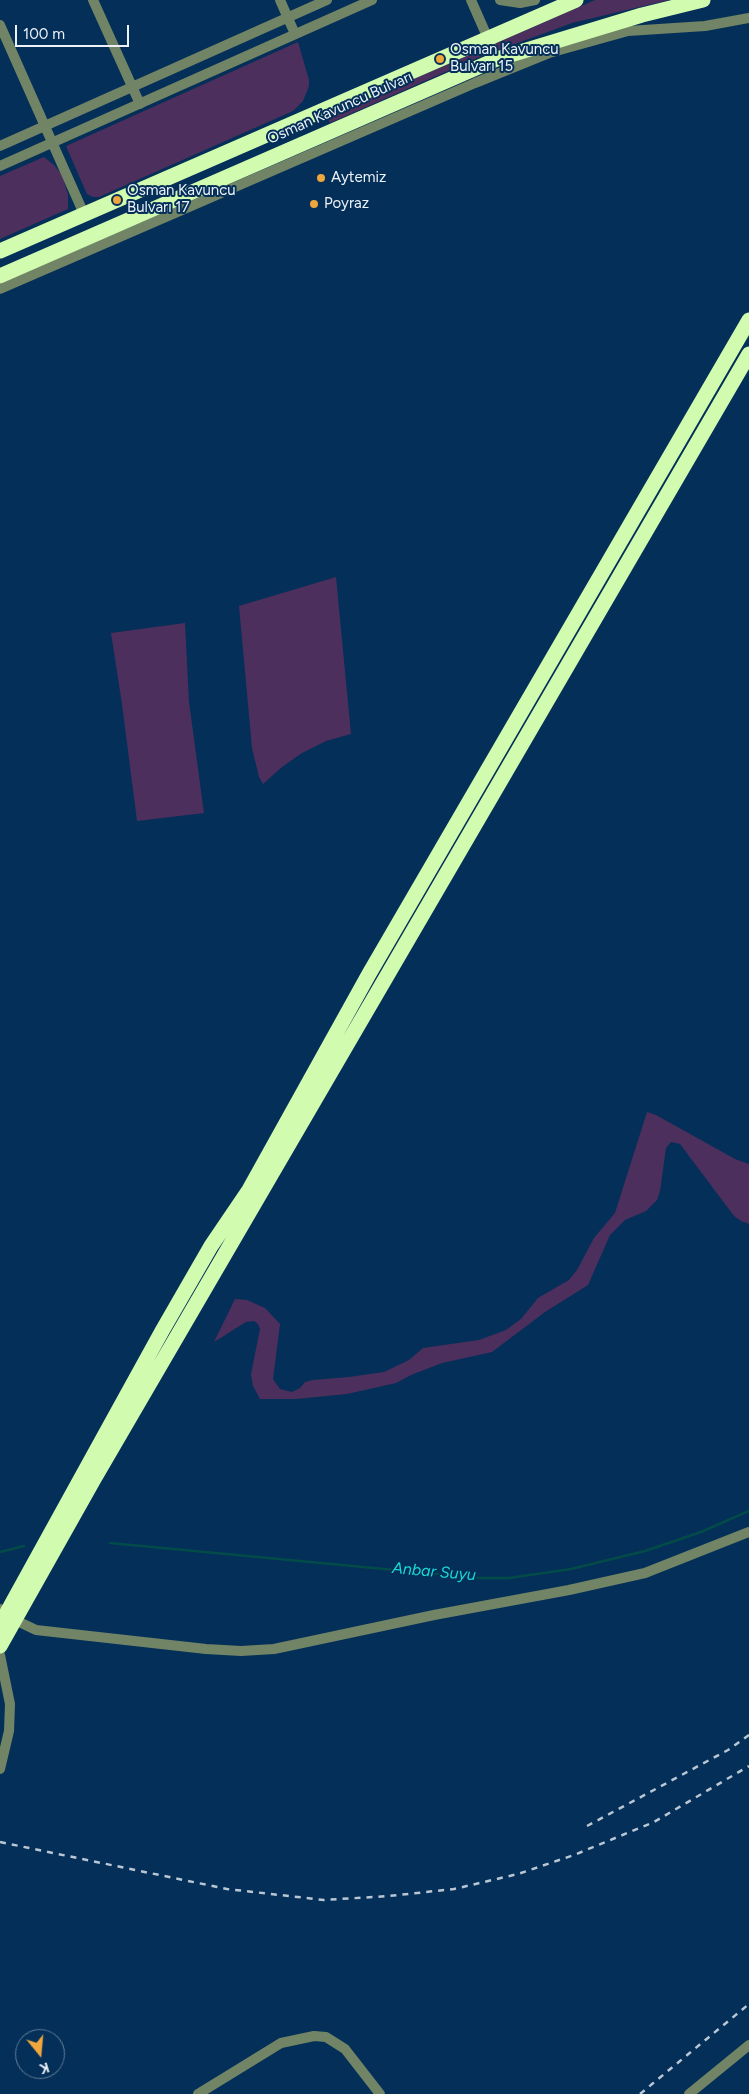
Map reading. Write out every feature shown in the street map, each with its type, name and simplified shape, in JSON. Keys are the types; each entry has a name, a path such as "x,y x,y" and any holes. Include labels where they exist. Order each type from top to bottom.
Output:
{"highway":[{"name":"Osman Kavuncu Bulvarı","path":"0,251 576,0"},
{"name":"Osman Kavuncu Bulvarı","path":"0,276 281,160 440,91 497,59 642,15 703,0"},
{"path":"0,1646 5,1617 46,1553 65,1519 211,1246 249,1190 369,974 749,320"},
{"path":"65,1519 109,1453 749,354"}],"street":[{"path":"93,0 140,104"},
{"path":"280,0 295,34"},
{"path":"0,146 327,0"},
{"path":"0,166 372,0"},
{"path":"471,0 497,59"},
{"path":"500,0 513,3 536,0"},
{"path":"440,91 549,53 628,31 705,26 749,18"},
{"path":"0,25 84,214"},
{"path":"0,289 281,160"},
{"path":"5,1617 36,1630 206,1649 241,1651 274,1649 645,1573 749,1532"},
{"path":"0,1655 10,1704 9,1731 0,1769"},
{"path":"198,2094 281,2043 314,2036 326,2037 345,2049 380,2094"},
{"path":"689,2094 749,2045"}],"shaded area":[{"path":"595,0 669,0 572,23 477,58 330,123 327,117"},
{"path":"298,42 309,86 303,101 293,111 99,197 87,194 66,146"},
{"path":"44,157 62,175 68,195 68,209 0,239 0,176"},
{"path":"336,577 351,734 326,741 302,753 263,784 259,777 252,748 239,606"},
{"path":"185,623 189,702 204,813 137,821 111,633"},
{"path":"647,1112 656,1115 735,1159 749,1164 749,1224 734,1216 680,1144 671,1142 666,1148 657,1200 646,1211 625,1220 610,1235 588,1285 545,1312 492,1352 442,1363 396,1383 347,1394 296,1399 260,1399 253,1386 251,1374 260,1329 258,1324 254,1321 246,1322 214,1342 235,1299 247,1300 265,1308 280,1324 273,1379 280,1389 292,1392 300,1388 305,1382 313,1380 384,1372 409,1360 423,1348 479,1340 506,1330 521,1319 538,1298 569,1280 577,1270 594,1238 615,1213"}],"waterway":[{"name":"Anbar Suyu","path":"110,1543 479,1578 509,1578 571,1569 645,1551 701,1532 749,1511"},
{"path":"0,1552 24,1546"}],"railway":[{"path":"587,1826 728,1750 749,1735"},
{"path":"0,1842 227,1889 324,1900 389,1896 454,1889 518,1874 574,1855 654,1822 749,1766"},
{"path":"640,2094 749,2004"}],"place":[{"name":"Osman Kavuncu Bulvarı 15","path":"440,59"},
{"name":"Aytemiz","path":"321,178"},
{"name":"Osman Kavuncu Bulvarı 17","path":"117,200"},
{"name":"Poyraz","path":"314,204"}]}
